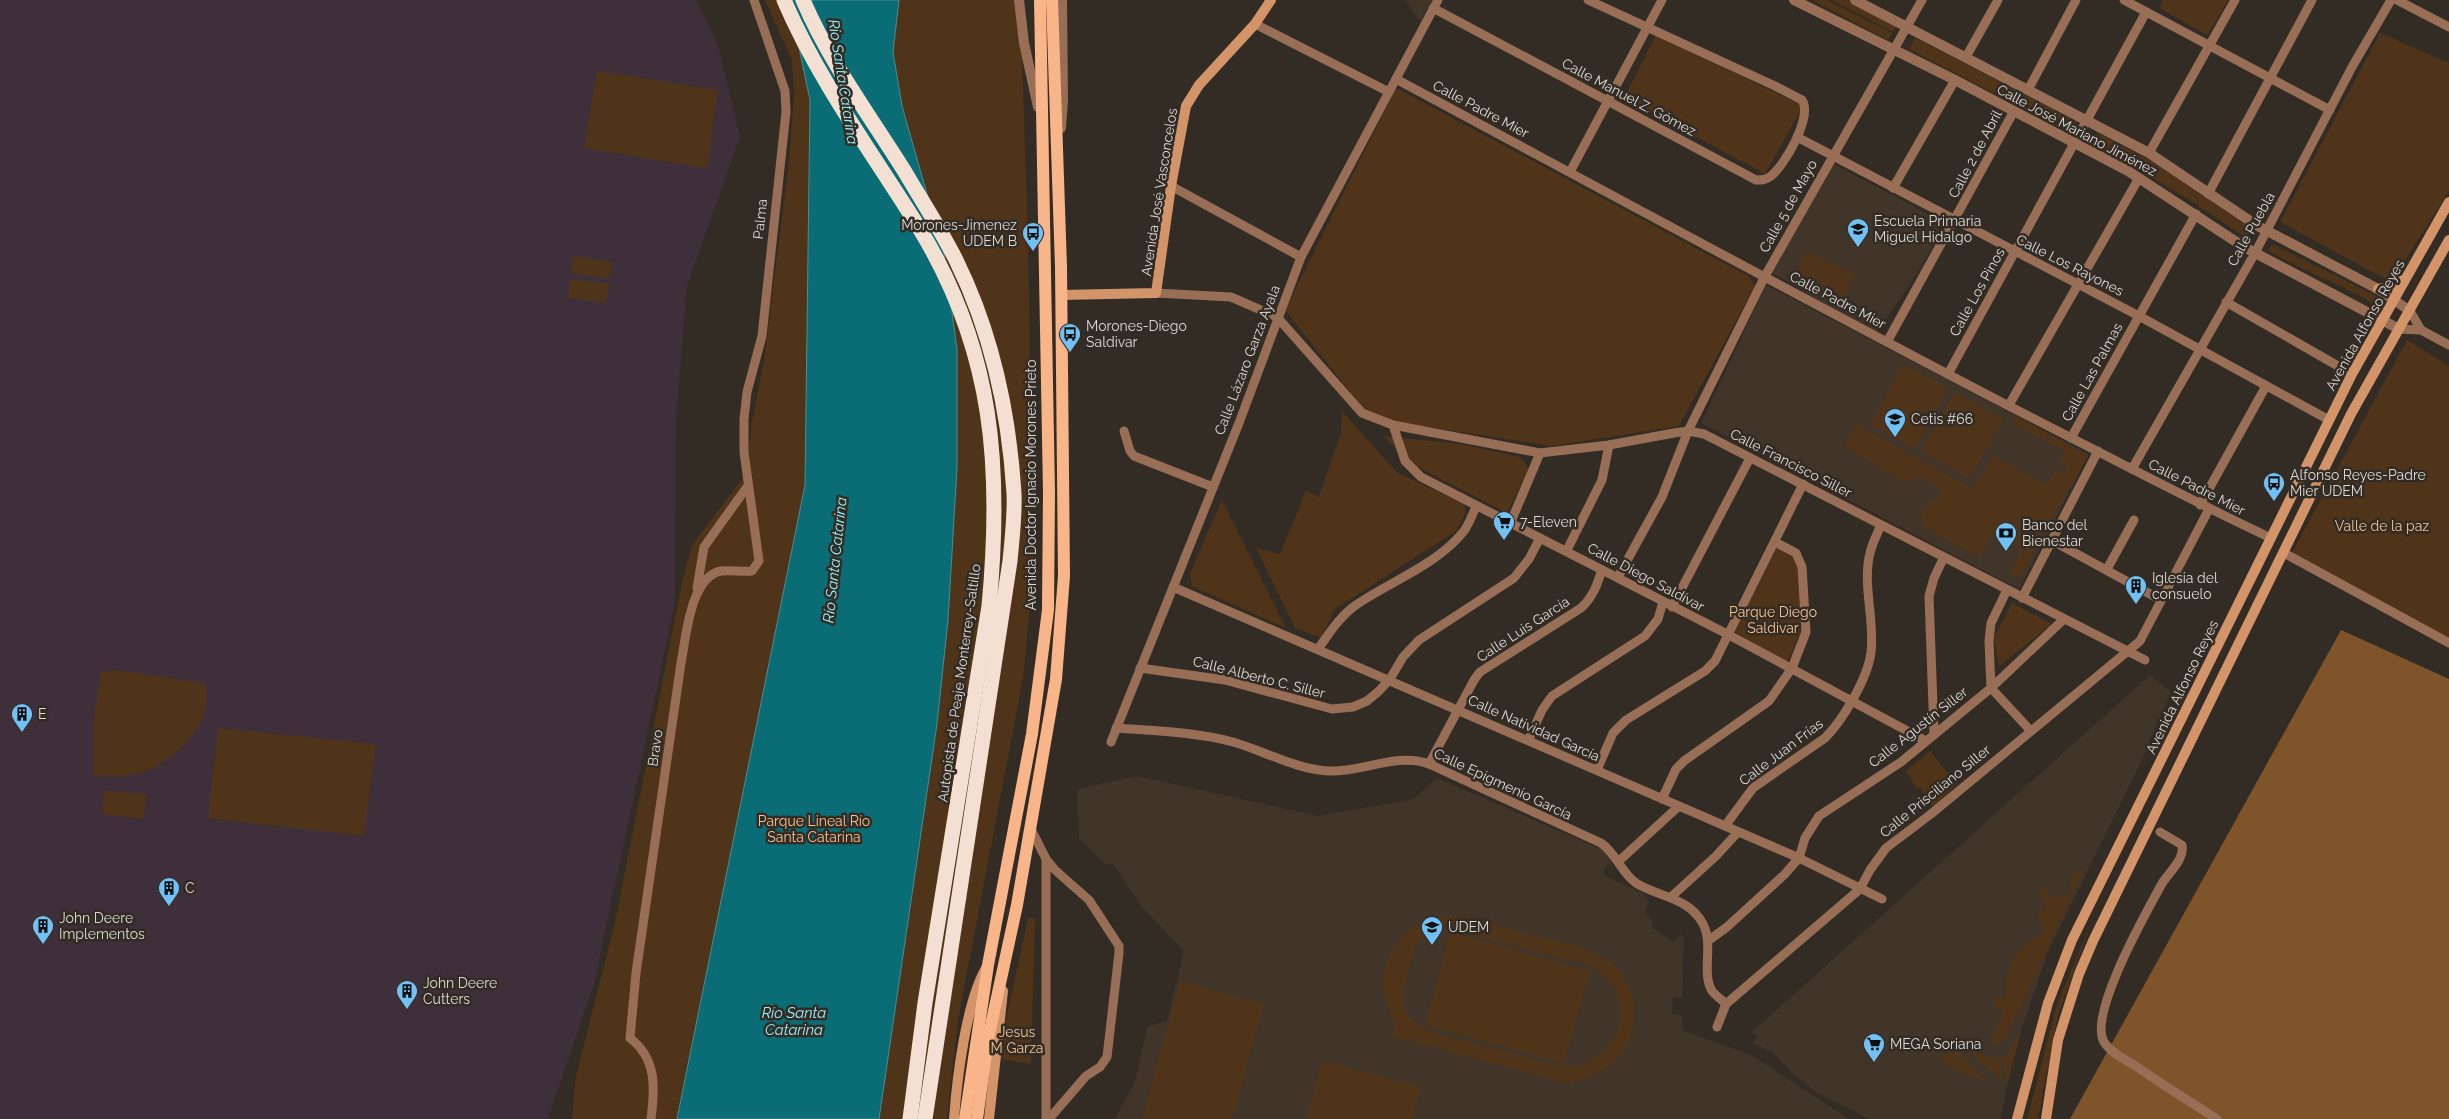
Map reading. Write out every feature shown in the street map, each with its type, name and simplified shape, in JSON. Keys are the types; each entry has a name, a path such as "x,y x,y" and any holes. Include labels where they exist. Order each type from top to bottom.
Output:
{"highway":[{"name":"Autopista de Peaje Monterrey-Saltillo","path":"784,0 809,51 922,232 963,317 981,378 993,456 994,543 989,606 925,1003 910,1119"},
{"path":"803,0 822,40 906,174 956,260 987,336 1002,394 1008,432 1014,495 1010,561 925,1119"}],"main road":[{"name":"Avenida Doctor Ignacio Morones Prieto","path":"989,1119 1002,1014 1004,964 1031,829 1056,678 1064,576 1061,295 1057,143 1040,0"},
{"name":"Avenida Doctor Ignacio Morones Prieto","path":"977,1119 988,1038 990,994 988,964 1032,734 1048,610 1049,492 1044,131 1052,0"},
{"name":"Avenida José Vasconcelos","path":"1061,295 1156,293 1182,115 1190,96 1255,24 1271,0"},
{"name":"Avenida Alfonso Reyes","path":"2017,1119 2048,1003 2072,940 2352,374 2449,202"},
{"path":"2046,1119 2058,1040 2089,949 2351,414 2449,240"},
{"path":"2378,289 2392,287 2408,276"},
{"name":"Avenida Doctor Ignacio Morones Prieto","path":"954,1119 960,1064 977,984 988,964"},
{"name":"Avenida Doctor Ignacio Morones Prieto","path":"965,1119 990,994 1004,964"}],"street":[{"name":"Palma","path":"744,419 747,392 762,336 786,112 785,91 754,0"},
{"path":"1019,0 1024,43 1044,131"},
{"name":"Avenida Doctor Ignacio Morones Prieto","path":"1057,143 1063,100 1062,0"},
{"name":"Calle Manuel Z. Gómez","path":"1435,4 1608,103 1756,180 1765,180 1772,175 1797,137 1806,112 1802,100 1588,0"},
{"path":"1570,172 1662,0"},
{"name":"Calle José Mariano Jiménez","path":"1794,0 2075,142 2139,178 2254,253 2399,329 2421,330 2449,345"},
{"name":"Calle José Mariano Jiménez","path":"1855,0 2149,153 2256,225 2394,299 2410,311 2421,330"},
{"name":"Calle 5 de Mayo","path":"1688,431 1765,276 1832,155 1922,0"},
{"path":"1966,57 1998,0"},
{"path":"2028,90 2076,0"},
{"path":"2124,0 2330,110"},
{"path":"2149,153 2235,0"},
{"path":"2208,194 2312,0"},
{"name":"Calle Puebla","path":"2132,470 2254,253 2391,0"},
{"path":"2397,0 2449,28"},
{"name":"Calle Lázaro Garza Ayala","path":"1110,742 1213,487 1301,257 1435,4"},
{"name":"Calle Los Pinos","path":"1948,374 2146,12"},
{"path":"1255,24 1389,92"},
{"name":"Calle Padre Mier","path":"1396,79 1948,374 2200,505 2271,538"},
{"path":"1893,188 1955,80"},
{"name":"Calle 2 de Abril","path":"1887,342 2014,111"},
{"name":"Calle Los Rayones","path":"1797,137 1954,221 2140,316 2329,420"},
{"path":"2009,405 2139,178"},
{"path":"1171,186 1301,257"},
{"name":"Calle Las Palmas","path":"2071,438 2196,214"},
{"path":"1156,293 1231,297 1277,317 1362,413 1394,425"},
{"path":"2226,302 2352,374"},
{"path":"2200,505 2266,386"},
{"name":"Bravo","path":"650,1119 655,1088 648,1059 640,1045 630,1038 632,1008 681,663 696,596 702,583 720,571 752,571 757,566 759,554 747,487 744,419"},
{"name":"Calle Francisco Siller","path":"1394,425 1540,453 1610,445 1688,431 1713,438 2145,660"},
{"name":"Calle Diego Saldívar","path":"1394,425 1405,461 1412,470 1476,507 1567,550 1672,607 1729,634 1926,741"},
{"path":"1124,431 1130,451 1134,456 1213,487"},
{"path":"1618,577 1662,497 1688,431"},
{"path":"1567,550 1602,480 1610,445"},
{"path":"2022,598 2053,542 2098,451"},
{"path":"1510,524 1540,453"},
{"path":"1672,607 1750,458"},
{"path":"1597,770 1613,733 1626,720 1705,671 1715,661 1803,484"},
{"path":"696,596 704,547 747,487"},
{"path":"1318,649 1334,628 1355,606 1428,562 1457,539 1466,529 1476,507"},
{"name":"Calle Prisciliano Siller","path":"1726,1004 1860,889 1870,870 1886,848 1931,814 2144,636 2208,509"},
{"path":"2107,569 2134,520"},
{"name":"Calle Juan Frías","path":"1726,826 1746,794 1824,738 1835,728 1852,700 1871,652 1868,569 1870,552 1881,525"},
{"name":"Calle Alberto C. Siller","path":"1140,668 1225,680 1332,709 1353,707 1367,701 1390,679 1403,657 1419,640 1514,578 1529,559 1540,538"},
{"path":"1662,799 1676,769 1684,761 1769,701 1792,668 1806,632 1802,567 1796,553 1775,542"},
{"path":"2053,542 2107,569 2161,600"},
{"path":"2284,553 2449,643"},
{"path":"1934,734 1928,610 1929,596 1934,578 1944,557"},
{"name":"Calle Luis García","path":"1429,764 1480,672 1581,608 1590,599 1602,570"},
{"name":"Calle Natividad García","path":"1173,587 1298,642 1390,679 1799,858 1882,899"},
{"path":"2007,590 1991,624 1989,641 1991,688 2030,730"},
{"path":"1529,740 1542,710 1552,696 1645,636 1658,619 1663,602"},
{"name":"Calle Agustín Siller","path":"1709,940 1734,921 1799,858 1805,838 1819,816 1902,762 1991,688 2064,619"},
{"name":"Calle Epigmenio García","path":"1116,728 1170,732 1217,739 1328,771 1402,760 1429,764 1601,843 1619,861 1628,876 1636,883 1686,905 1698,916 1709,940 1708,975 1712,990 1726,1004"},
{"path":"1619,861 1679,806"},
{"path":"1031,829 1046,859 1055,870 1089,900 1119,946 1107,1057 1100,1067 1086,1076 1048,1119"},
{"path":"1671,897 1716,856 1738,832"},
{"path":"2160,832 2182,845 2182,856 2163,880 2118,972 2103,1007 2102,1036 2112,1051 2164,1087 2217,1119"},
{"path":"1046,859 1048,1119"},
{"path":"1717,1027 1726,1004"}],"shaded area":[{"path":"0,0 696,0 718,45 740,137 687,286 676,419 675,603 594,984 548,1119 0,1119"},
{"path":"1405,0 1432,0 1420,21"},
{"name":"Escuela Primaria Miguel Hidalgo","path":"1832,163 1946,224 1914,278 1876,334 1771,272"},
{"name":"Cetis #66","path":"1766,285 2089,454 2019,589 1701,423"},
{"path":"2341,630 2449,679 2449,1119 2070,1119"},
{"path":"2150,675 2171,692 2139,766 2048,952 2021,1031 2007,1085 2001,1119 1870,1119 1817,1093 1791,1072 1773,1053 1753,1043 1757,1037 1752,1032"},
{"name":"UDEM","path":"1137,776 1318,816 1413,799 1437,778 1603,850 1613,860 1604,870 1605,876 1644,894 1649,903 1645,913 1653,921 1652,927 1674,942 1680,934 1684,937 1682,997 1673,997 1672,1014 1682,1016 1682,1030 1753,1056 1849,1119 1115,1119 1135,1081 1147,1027 1167,1021 1184,951 1142,907 1113,864 1105,864 1079,838 1077,789"}],"green space":[{"name":"Parque Lineal Río Santa Catarina","path":"765,0 1020,0 1028,235 1033,573 1023,678 958,1020 947,1119 572,1119 576,1076 615,923 682,583 692,545 746,474 752,422 764,361 789,163 794,92 792,60"},
{"path":"1812,0 1827,0 1892,33 1888,40"},
{"path":"1832,0 1848,0 1897,25 1893,32"},
{"path":"2163,0 2228,0 2207,35 2159,8"},
{"path":"2380,33 2449,63 2449,191 2391,282 2280,222"},
{"path":"1656,35 1803,106 1765,174 1624,98"},
{"path":"1915,38 2077,121 2071,133 1909,49"},
{"path":"597,71 718,90 707,168 584,148"},
{"path":"1396,88 1748,276 1755,286 1679,426 1551,446 1371,418 1285,310"},
{"path":"2098,133 2156,164 2253,230 2248,239 2191,201 2093,141"},
{"path":"2272,244 2378,297 2376,301 2371,302 2268,251"},
{"path":"1807,251 1855,274 1844,296 1796,272"},
{"path":"573,256 612,262 610,279 571,273"},
{"path":"571,279 609,284 606,303 568,298"},
{"name":"Valle de la paz","path":"2407,340 2449,366 2449,639 2292,553"},
{"path":"1903,364 1948,388 1915,449 1870,424"},
{"path":"1955,392 2004,419 1969,479 1921,451"},
{"path":"1342,411 1396,472 1464,504 1466,512 1456,531 1335,609 1321,638 1295,628 1256,548 1280,554 1306,491 1319,497 1341,433"},
{"path":"2018,417 2088,456 2020,575 2017,577 2009,575 2021,549 1993,533 1980,558 1925,527 1920,513 1930,501 1941,497 1937,486 1921,477 1904,482 1844,446 1856,424 1973,489 1993,455 2047,485 2055,471 2063,474 2068,468 2059,463 2065,451 2012,423"},
{"path":"1383,436 1460,444 1519,457 1525,462 1528,470 1507,513 1414,465"},
{"path":"1222,500 1286,628 1192,586 1190,573"},
{"name":"Parque Diego Saldivar","path":"1777,546 1797,559 1804,624 1787,663 1735,632"},
{"path":"2012,603 2052,624 1999,666 1994,637"},
{"path":"118,670 206,684 205,708 202,719 190,738 174,754 154,767 138,774 125,776 93,775 93,725 101,672"},
{"path":"218,728 376,744 364,836 208,818"},
{"path":"1930,751 1957,784 1933,807 1920,787 1917,789 1906,771"},
{"path":"105,790 147,795 143,819 102,814"},
{"path":"2085,867 2006,1038 1995,1044 1990,1044 2002,1012 1991,999 2005,997 2007,976 2013,958 2025,944 2044,934 2037,913 2046,909 2038,888 2044,888 2051,897 2065,897 2071,889 2070,877"},
{"path":"1450,915 1480,920 1577,946 1606,959 1618,969 1627,982 1633,998 1633,1027 1631,1036 1622,1053 1609,1066 1593,1075 1574,1081 1573,1085 1392,1036 1395,1023 1386,1005 1383,986 1384,969 1390,953 1400,939 1430,919","holes":["1450,929 1589,965 1602,975 1616,992 1620,1015 1619,1025 1611,1042 1598,1055 1581,1064 1572,1066 1555,1065 1434,1033 1413,1021 1404,1007 1404,991 1416,945 1423,937 1438,931"]},
{"name":"Jesus M Garza","path":"1028,918 1035,918 1031,1064 1002,1059 1003,1034"},
{"path":"2091,923 2058,1015 2038,1119 2027,1119 2057,1005"},
{"path":"1450,932 1590,971 1564,1063 1425,1025"},
{"path":"1180,981 1264,1004 1232,1119 1142,1119"},
{"path":"2021,1031 2007,1085 2002,1057 2009,1051"},
{"path":"1970,1049 1991,1058 2001,1058 2001,1079 1977,1060"},
{"path":"1958,1050 1971,1067 1989,1082 1962,1073 1939,1059 1940,1056"},
{"path":"1322,1061 1421,1086 1412,1119 1306,1119"}],"water":[{"name":"Río Santa Catarina","path":"789,0 899,0 893,52 902,106 944,254 957,349 957,468 948,620 937,724 879,1119 677,1119 805,485 810,100"}],"place":[{"name":"Escuela Primaria Miguel Hidalgo","path":"1858,248"},
{"name":"Morones-Jimenez UDEM B","path":"1033,252"},
{"name":"Morones-Diego Saldivar","path":"1070,353"},
{"name":"Cetis #66","path":"1895,438"},
{"name":"Alfonso Reyes-Padre Mier UDEM","path":"2274,502"},
{"name":"7-Eleven","path":"1504,541"},
{"name":"Banco del Bienestar","path":"2006,552"},
{"name":"Iglesia del consuelo","path":"2136,605"},
{"name":"E","path":"22,733"},
{"name":"C","path":"169,907"},
{"name":"John Deere Implementos","path":"43,945"},
{"name":"UDEM","path":"1432,946"},
{"name":"John Deere Cutters","path":"407,1010"},
{"name":"MEGA Soriana","path":"1874,1063"}]}
